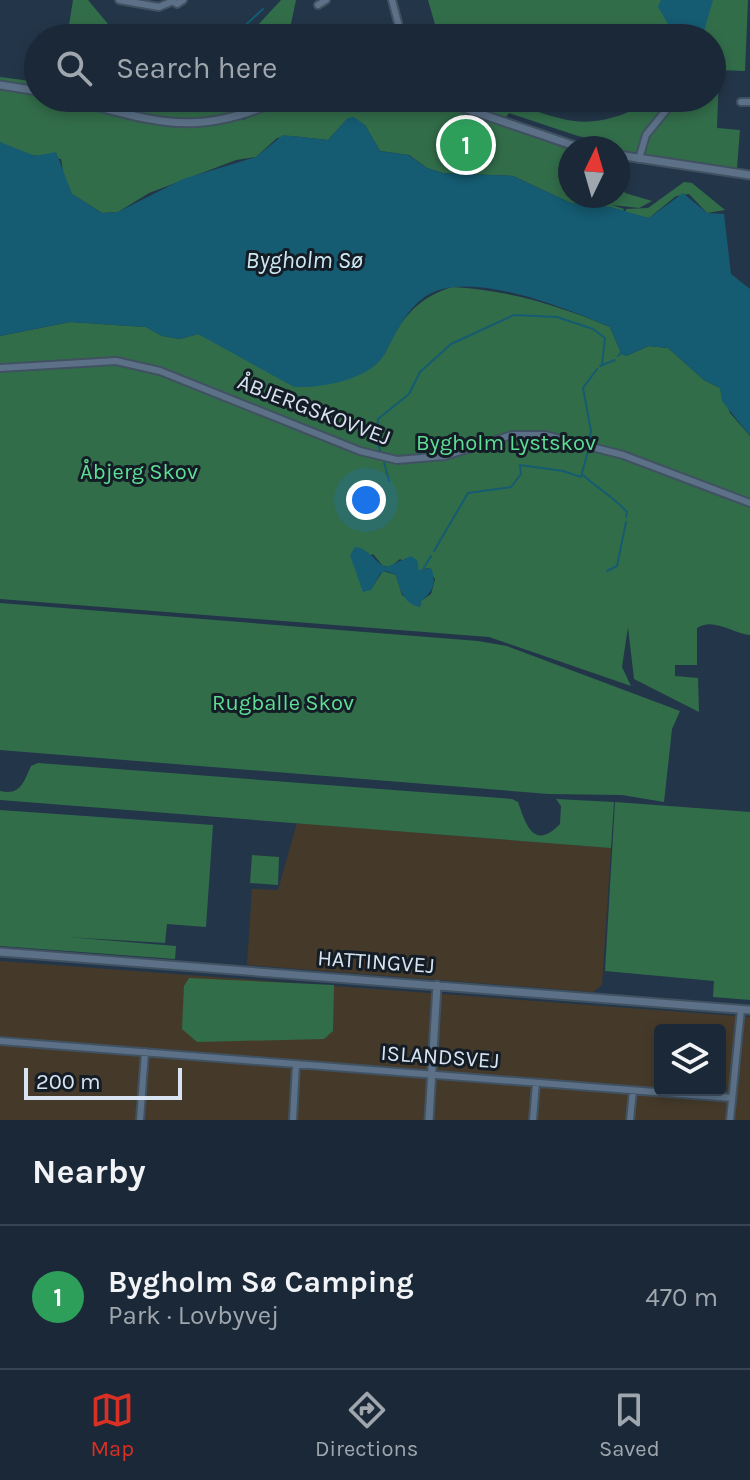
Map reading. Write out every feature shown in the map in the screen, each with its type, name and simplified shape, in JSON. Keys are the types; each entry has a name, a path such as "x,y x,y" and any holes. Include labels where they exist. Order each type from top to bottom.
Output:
{"street":[{"path":"119,0 159,7 183,0"},
{"path":"318,5 326,0"},
{"path":"392,0 398,24"},
{"path":"0,85 24,89"},
{"path":"741,102 750,102"},
{"path":"120,112 192,124 254,112"},
{"path":"475,112 558,140"},
{"path":"639,159 646,135 665,112"},
{"path":"630,157 750,175"},
{"name":"ÅBJERGSKOVVEJ","path":"0,368 116,361 187,381 360,451 397,460 445,456 512,435 545,435 623,455 750,503"},
{"name":"HATTINGVEJ","path":"0,952 746,1009"},
{"path":"429,1120 437,985"},
{"path":"730,1120 746,1009"},
{"name":"ISLANDSVEJ","path":"0,1041 732,1098"},
{"path":"140,1120 145,1052"},
{"path":"293,1120 296,1064"},
{"path":"533,1120 536,1083"},
{"path":"630,1120 633,1091"}],"shaded area":[{"path":"297,823 611,848 602,985 593,992 247,965 252,889 278,890"},
{"path":"0,961 750,1017 750,1120 0,1120"}],"green space":[{"path":"73,0 88,0 108,24 69,24"},
{"path":"281,0 296,0 291,24 259,24"},
{"path":"428,0 748,0 745,71 726,70 726,24 435,24"},
{"path":"0,77 24,80 24,112 241,112 243,120 262,112 462,112 558,146 558,197 513,176 443,173 427,168 409,155 380,151 365,125 348,118 328,140 292,136 277,138 256,157 236,160 149,193 118,212 102,213 72,194 64,177 61,159 24,154 0,142"},
{"path":"491,112 539,112 586,122 629,112 662,112 649,126 638,154 630,152 630,136 578,136 509,113 506,117"},
{"path":"718,112 717,128 740,130 737,168 642,154 648,138 669,113"},
{"path":"684,182 692,183 725,210 707,213 689,194 676,196 649,218 625,213 626,209 648,208"},
{"path":"630,194 652,201 639,208 630,207"},
{"path":"600,208 621,208 623,212"},
{"path":"452,287 493,291 571,312 610,327 621,353 626,356 649,346 668,348 704,380 720,388 730,413 750,436 750,635 710,624 697,628 697,665 675,665 675,676 698,678 699,712 634,679 628,627 622,667 631,686 489,637 0,599 0,336 70,322 146,327 162,336 180,339 198,334 384,355 410,312","holes":["373,554 383,566 390,567 400,559 419,571 428,568 435,579 431,594 421,601 420,607 402,595 396,575 383,571 373,586 363,591 354,564"]},
{"name":"Rugballe Skov","path":"0,603 478,641 507,646 680,711 672,729 664,802 622,795 549,794 0,750"},
{"path":"38,763 512,799 518,802 527,825 537,835 551,832 560,824 561,806 556,799 614,802 611,848 0,800 0,791 17,789 31,766"},
{"path":"615,802 750,812 750,1000 713,997 714,981 605,971"},
{"path":"0,810 213,825 206,927 167,924 165,943 67,937 176,946 175,959 0,946"},
{"path":"252,855 279,857 278,885 250,883"},
{"path":"189,978 334,985 333,1031 324,1039 197,1042 182,1029 184,986"}],"water":[{"path":"661,0 713,0 706,24 668,24 658,7"},
{"name":"Bygholm Sø","path":"354,117 365,125 380,151 408,155 427,168 443,173 513,176 558,197 558,208 614,208 649,218 683,193 707,213 724,214 731,274 750,289 750,436 722,401 720,388 704,380 668,348 649,346 626,356 621,353 610,327 544,302 492,289 467,286 444,289 426,296 406,315 377,364 344,381 317,386 294,387 198,334 180,339 162,336 146,327 70,322 0,336 0,142 35,156 56,152 72,194 102,213 118,212 183,179 256,157 283,135 328,140 348,118"},
{"path":"355,547 365,550 387,567 411,556 417,560 419,571 431,568 433,586 420,607 406,600 396,575 386,571 380,574 371,590 363,592 350,555"}],"waterway":[{"path":"247,24 263,9"},
{"path":"381,453 377,442 378,419 409,394 420,372 451,344 514,315 557,317 593,329 605,338 602,364"},
{"path":"618,356 621,353"},
{"path":"600,366 615,360"},
{"path":"589,441 591,431 583,388 597,369"},
{"path":"434,551 468,493 511,487 521,474 520,465 563,471 581,477 588,451"},
{"path":"384,462 389,481"},
{"path":"583,475 622,507 627,512 626,517"},
{"path":"607,571 617,566 626,522"},
{"path":"422,571 431,556"}],"place":[{"name":"Bygholm Sø Camping","path":"466,145"}],"park label":[{"name":"Bygholm Lystskov","path":"506,443"},
{"name":"Åbjerg Skov","path":"139,472"}]}
